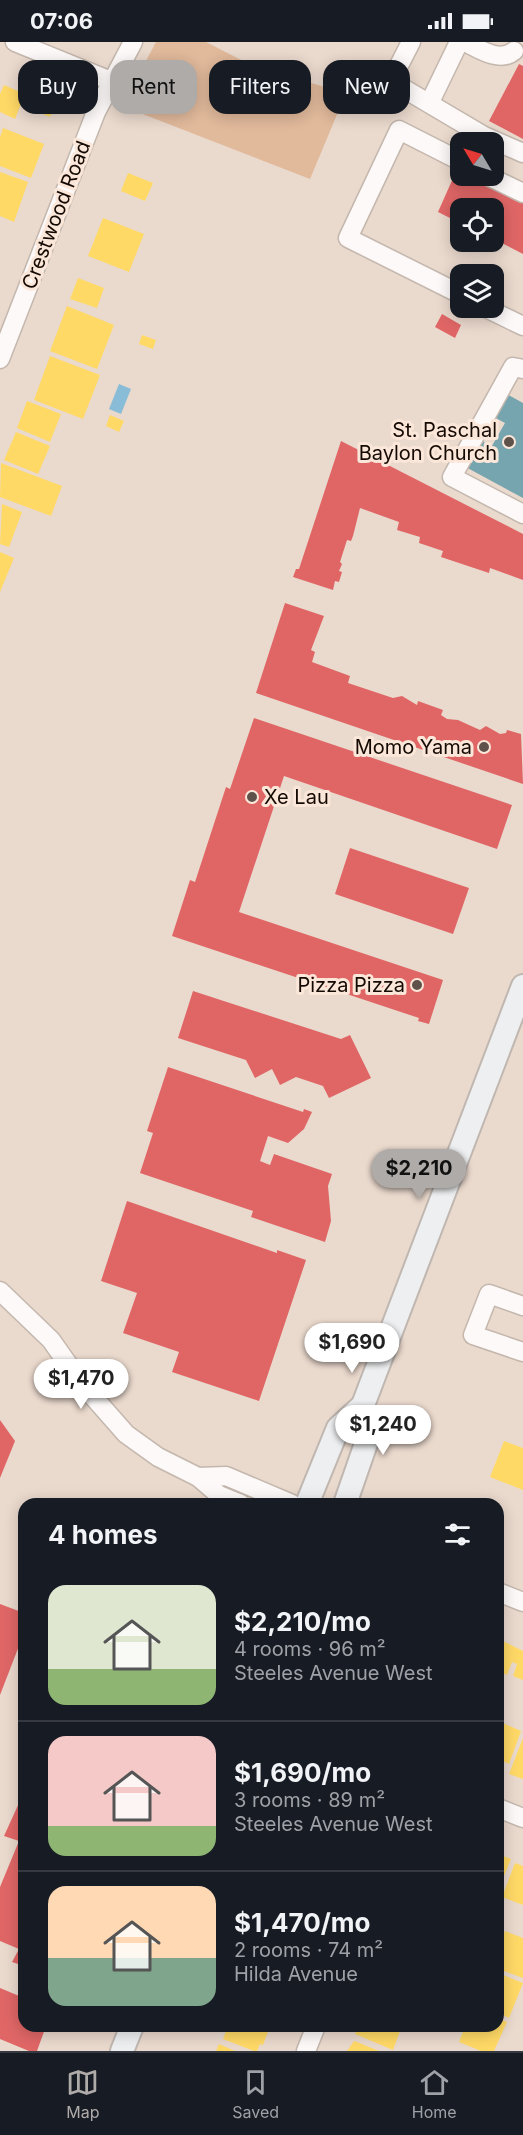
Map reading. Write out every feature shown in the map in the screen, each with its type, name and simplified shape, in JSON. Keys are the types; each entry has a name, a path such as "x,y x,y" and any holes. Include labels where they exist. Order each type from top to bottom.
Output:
{"main road":[{"path":"309,1498 338,1428 363,1405 520,1011 523,986"},
{"path":"347,1498 370,1432 363,1405"},
{"path":"122,2051 130,2032"}],"street":[{"path":"15,42 110,81"},
{"name":"Crestwood Road","path":"123,60 133,42"},
{"path":"411,42 391,81 484,136 523,153"},
{"path":"430,102 459,42"},
{"path":"465,42 493,55 509,55 519,49"},
{"name":"Crestwood Road","path":"0,359 110,84"},
{"path":"450,156 399,130 348,238 450,289"},
{"path":"504,184 523,193"},
{"path":"504,317 523,326"},
{"path":"518,368 452,477 523,514"},
{"path":"0,1291 51,1340 82,1384 126,1434 158,1457 198,1477 219,1495 226,1498"},
{"path":"523,1306 489,1294 472,1335 523,1352"},
{"path":"198,1477 226,1476 278,1498"},
{"path":"504,1594 523,1602"},
{"path":"504,1810 523,1818"},
{"path":"306,2051 314,2032"}],"shaded area":[{"path":"156,42 206,42 241,60 209,60 209,114 311,114 311,83 323,86 323,114 337,114 310,179 143,114 197,114 197,60 146,60"}],"water":[{"path":"119,384 131,389 121,414 109,409"}],"building: Homes":[{"path":"4,85 18,91 18,112 15,119 0,112 0,94"},
{"path":"3,128 44,144 31,178 0,166 0,137"},
{"path":"0,172 28,182 14,222 0,216"},
{"path":"128,173 153,183 145,201 121,191"},
{"path":"103,218 144,234 129,272 88,256"},
{"path":"78,278 104,288 97,308 70,299"},
{"path":"67,306 114,325 97,369 50,351"},
{"path":"142,335 156,340 153,349 139,344"},
{"path":"50,356 100,375 83,419 34,400"},
{"path":"27,401 61,414 50,442 17,428"},
{"path":"110,415 124,421 119,432 106,426"},
{"path":"16,432 50,446 38,474 4,460"},
{"path":"1,463 62,486 51,516 0,497"},
{"path":"2,504 22,512 9,547 0,544"},
{"path":"0,552 14,558 0,592"},
{"path":"504,1441 523,1448 523,1490 490,1477"},
{"path":"504,1642 523,1651 523,1680 513,1676 517,1664 512,1662 507,1675 504,1674"},
{"path":"504,1724 521,1731 509,1764 504,1762"},
{"path":"523,1738 523,1779 509,1774"},
{"path":"504,1856 511,1859 504,1876"},
{"path":"515,1863 523,1866 523,1905 504,1898 504,1892"},
{"path":"505,1931 523,1938 523,1978 504,1971"},
{"path":"504,1975 523,1983 509,2018 504,2016"},
{"path":"226,2032 268,2032 263,2045 260,2044 257,2051 223,2039"},
{"path":"356,2032 400,2032 393,2050 355,2034"},
{"path":"463,2032 503,2032 494,2051 481,2051 459,2042"},
{"path":"354,2041 357,2042 379,2051 347,2051"},
{"path":"219,2044 235,2051 216,2051"}],"building: Shops":[{"path":"519,64 523,66 523,139 489,121"},
{"path":"450,185 495,186 523,200 523,254 504,244 504,198 450,198 450,218 438,212"},
{"path":"442,314 461,325 455,338 435,327"},
{"path":"341,441 523,534 523,580 490,568 489,573 441,557 443,551 419,543 420,537 397,530 399,522 360,508 353,536 351,541 347,540 340,562 342,564 339,571 342,572 339,582 335,581 333,590 293,577 296,569 299,569"},
{"path":"285,603 324,616 311,650 315,652 312,662 350,676 348,683 393,698 402,696 417,705 418,701 443,710 441,715 447,719 458,720 480,730 486,726 500,734 506,733 507,730 521,734 523,784 256,693"},
{"path":"254,718 512,805 497,849 284,776 239,912 443,980 429,1024 418,1021 419,1018 172,936 190,880 195,882 226,787 230,789"},
{"path":"350,848 469,888 453,934 335,894"},
{"path":"193,991 341,1039 350,1035 371,1078 329,1098 323,1086 296,1077 280,1085 272,1069 255,1078 246,1060 178,1038"},
{"path":"168,1067 303,1112 304,1109 312,1112 304,1129 288,1143 268,1136 260,1161 270,1165 274,1154 332,1174 328,1186 331,1221 325,1242 251,1217 253,1211 140,1173 153,1133 147,1131"},
{"path":"127,1201 277,1253 277,1250 306,1260 259,1401 172,1372 179,1352 123,1333 137,1293 101,1281"},
{"path":"0,1420 15,1441 0,1478"},
{"path":"0,1604 18,1611 18,1648 0,1695"},
{"path":"18,1805 18,1841 4,1836"},
{"path":"18,1843 18,1949 0,1941 0,1887"},
{"path":"18,1951 18,1964 12,1962"},
{"path":"0,1988 18,1996 18,2032 44,2032 37,2051 29,2051 0,2039"}],"building: Public":[{"name":"St. Paschal Baylon Church","path":"503,392 523,403 523,498 462,465 476,438 492,446 505,423 490,415"}],"place":[{"name":"St. Paschal Baylon Church","path":"509,442"},
{"name":"Momo Yama","path":"484,747"},
{"name":"Xe Lau","path":"252,797"},
{"name":"Pizza Pizza","path":"417,985"}]}
